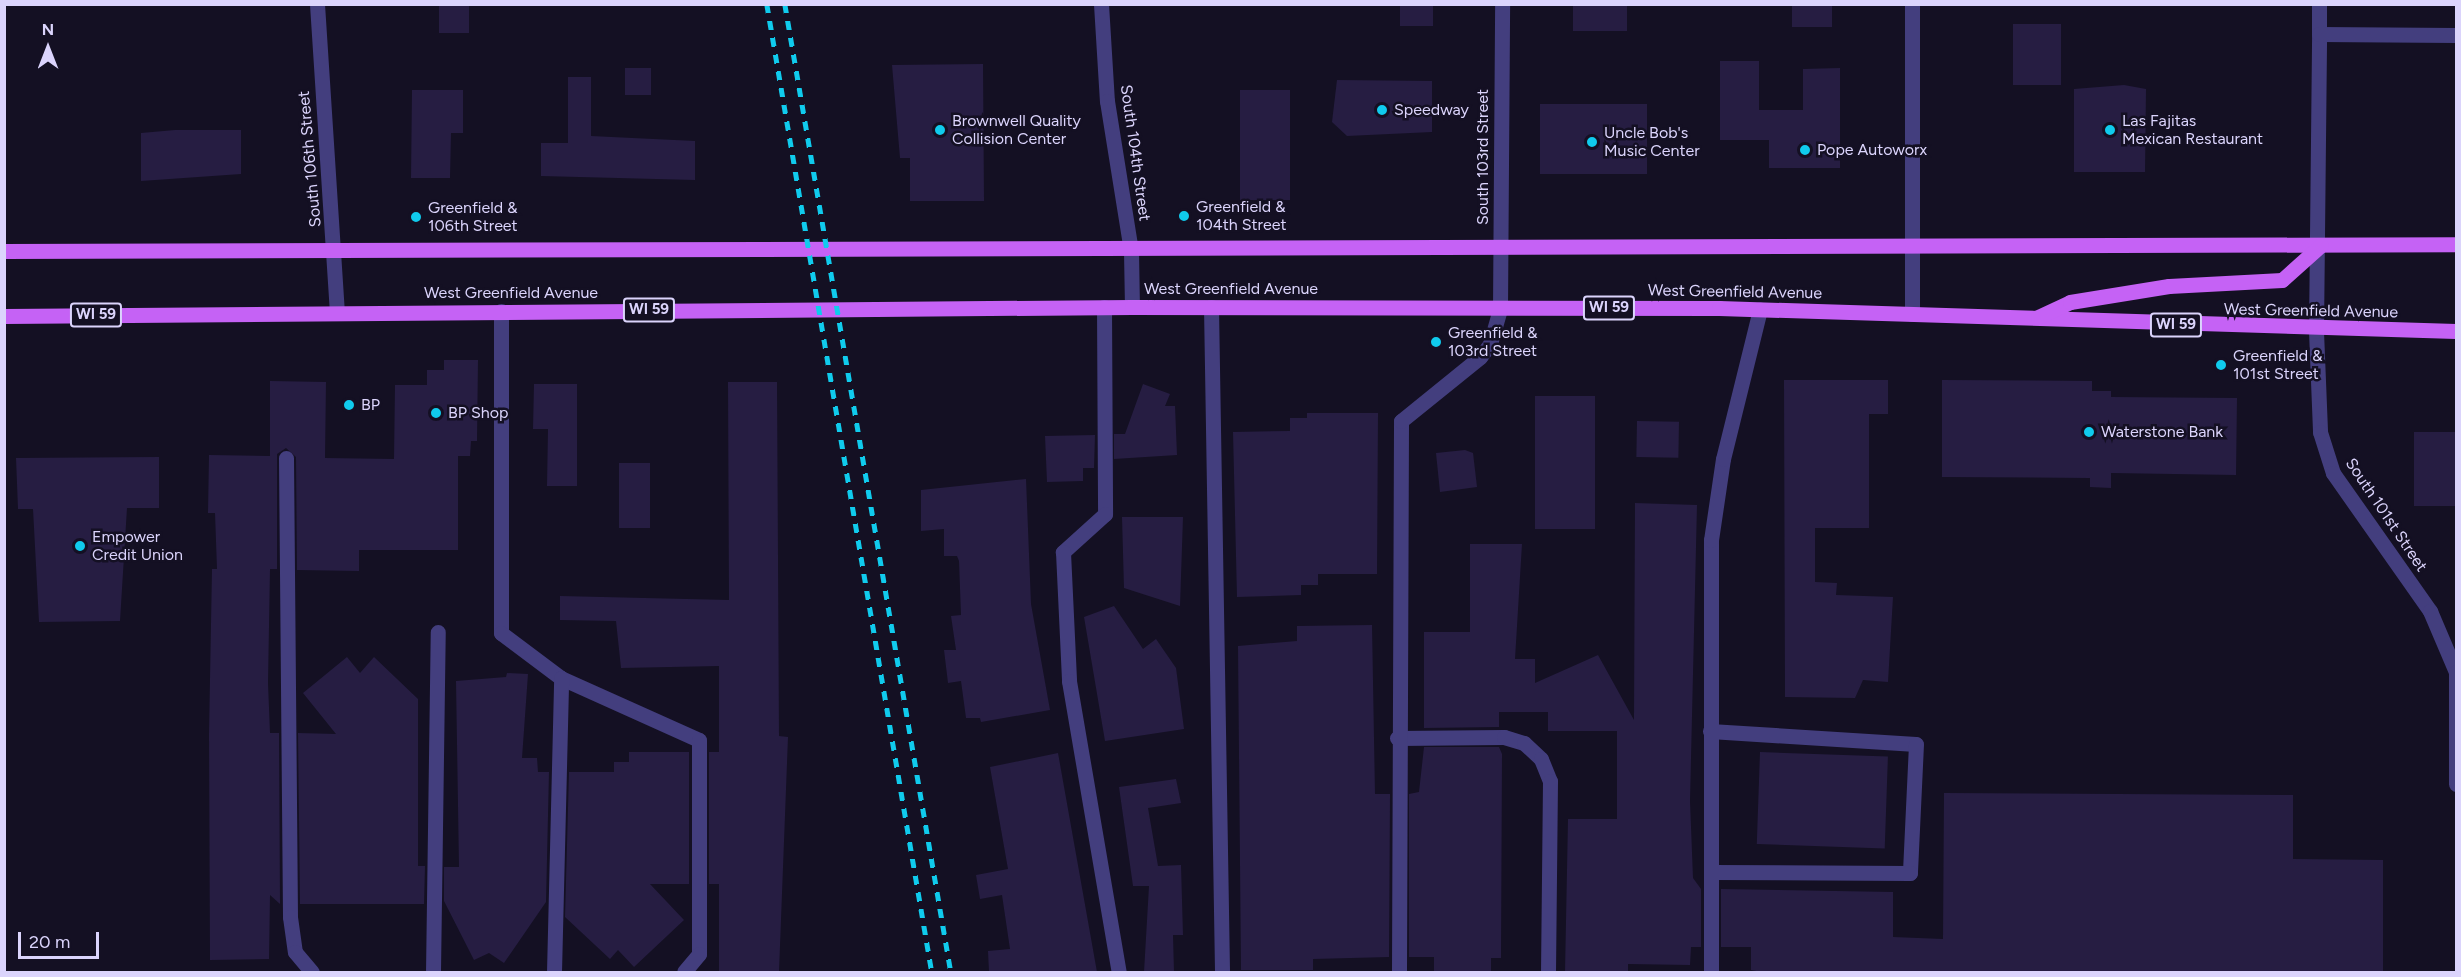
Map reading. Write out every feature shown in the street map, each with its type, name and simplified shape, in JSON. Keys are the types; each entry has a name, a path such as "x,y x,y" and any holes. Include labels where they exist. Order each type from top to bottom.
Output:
{"main road":[{"path":"4,251 336,253 1911,249 2457,244"},
{"path":"2035,318 2070,303 2160,288 2282,280 2321,245"},
{"name":"West Greenfield Avenue","path":"4,316 337,310 1104,307 1760,310 2035,318 2316,331 2457,331"}],"street":[{"name":"South 106th Street","path":"317,4 336,253 337,310"},
{"name":"South 104th Street","path":"1101,4 1107,101 1131,251 1132,307"},
{"name":"South 103rd Street","path":"1397,738 1401,421 1480,357 1490,344 1500,309 1502,4"},
{"path":"1911,4 1912,314"},
{"name":"South 101st Street","path":"2319,4 2321,245 2316,331 2320,432 2333,473 2430,611 2456,672 2457,784"},
{"path":"2319,34 2457,35"},
{"path":"1104,307 1105,514 1063,552 1069,681 1119,972"},
{"path":"1211,307 1222,972"},
{"path":"1711,972 1711,540 1723,459 1760,310"},
{"path":"501,311 501,633 561,678 699,740 699,954 684,972"},
{"path":"286,458 290,917 295,951 312,972"},
{"path":"433,972 438,632"},
{"path":"554,972 561,678"},
{"path":"1710,731 1916,744 1910,873 1711,872"},
{"path":"1399,972 1397,738 1504,737 1524,743 1541,759 1550,781 1548,972"}],"building":[{"path":"439,4 469,4 469,33 439,33"},
{"path":"1400,4 1433,4 1433,26 1400,26"},
{"path":"1573,4 1627,4 1627,31 1573,31"},
{"path":"1792,4 1832,4 1832,27 1792,27"},
{"path":"2013,24 2061,24 2061,85 2013,85"},
{"path":"1720,61 1759,61 1759,110 1803,110 1803,69 1840,68 1840,168 1769,168 1769,140 1720,140"},
{"name":"Brownwell Quality Collision Center","path":"983,64 984,201 910,201 910,158 900,158 892,65"},
{"path":"625,68 651,68 651,95 625,95"},
{"path":"568,77 591,77 591,136 695,141 695,180 541,176 541,143 568,143"},
{"name":"Speedway","path":"1337,80 1432,81 1432,132 1347,136 1332,122"},
{"name":"Las Fajitas Mexican Restaurant","path":"2124,85 2146,89 2145,172 2074,172 2074,89"},
{"path":"412,90 463,90 463,133 451,133 450,178 411,178"},
{"path":"1240,90 1290,90 1290,200 1240,200"},
{"path":"1540,104 1647,104 1647,174 1540,174"},
{"path":"175,130 241,130 241,174 141,181 141,133"},
{"path":"444,360 478,360 477,441 471,441 470,456 458,456 458,550 359,550 359,571 297,570 296,457 286,448 277,454 277,569 270,569 268,683 270,733 279,733 280,904 270,895 269,959 210,960 209,734 212,569 217,569 215,513 208,513 209,455 270,456 270,381 326,382 325,458 394,459 395,385 427,385 427,370 444,370"},
{"path":"1784,380 1888,380 1888,414 1869,414 1869,528 1815,528 1815,582 1837,583 1836,595 1893,597 1888,682 1863,680 1855,698 1785,697"},
{"name":"Waterstone Bank","path":"1942,380 2092,381 2092,391 2111,391 2111,397 2237,398 2236,475 2111,473 2111,488 2090,487 2090,478 1942,477"},
{"path":"728,382 777,382 779,736 788,737 779,972 719,972 719,884 709,884 709,752 719,752 719,666 621,668 616,621 560,620 560,596 729,600"},
{"path":"534,384 577,384 577,486 547,486 548,429 533,429"},
{"path":"1143,384 1170,394 1165,406 1175,406 1177,455 1114,459 1114,434 1125,434"},
{"path":"1535,396 1595,396 1595,529 1535,529"},
{"path":"1307,413 1378,413 1377,574 1318,574 1318,585 1301,585 1301,595 1237,597 1233,432 1290,431 1290,418 1307,418"},
{"path":"1637,421 1679,422 1678,458 1636,457"},
{"path":"2414,432 2456,432 2456,506 2414,506"},
{"path":"1095,435 1094,468 1083,468 1083,481 1047,482 1045,436"},
{"path":"1465,450 1473,453 1477,487 1440,492 1436,453"},
{"name":"Empower Credit Union","path":"159,457 159,508 127,508 120,621 39,622 33,509 18,509 16,458"},
{"path":"619,463 650,463 650,528 619,528"},
{"path":"1026,479 1031,604 1050,710 981,722 980,718 966,718 961,681 948,683 944,650 956,650 951,616 961,615 959,561 957,556 944,556 944,529 921,531 921,490"},
{"path":"1635,503 1697,505 1690,801 1693,878 1701,889 1701,947 1691,947 1690,965 1628,964 1628,972 1565,972 1568,819 1617,819 1617,731 1548,731 1548,712 1499,712 1499,727 1424,728 1424,632 1470,632 1470,544 1522,544 1515,659 1535,659 1535,683 1598,655 1634,720"},
{"path":"1122,517 1183,517 1180,606 1124,588"},
{"path":"1114,606 1143,649 1156,639 1176,668 1184,729 1105,741 1084,617"},
{"path":"1372,625 1375,794 1390,794 1389,957 1313,959 1313,970 1241,970 1238,646 1297,641 1297,626"},
{"path":"347,657 360,673 374,657 418,699 418,866 425,866 424,904 300,904 298,733 336,734 303,693"},
{"path":"507,673 528,674 522,758 537,758 538,772 549,772 546,902 504,963 489,953 474,960 444,901 444,867 459,867 456,681 506,677"},
{"path":"1424,747 1499,747 1502,754 1501,958 1491,958 1491,972 1434,972 1434,957 1409,957 1409,794 1419,792"},
{"path":"629,752 689,752 689,884 650,884 684,920 634,967 618,950 610,959 565,917 569,772 614,772 614,762 629,762"},
{"path":"1760,752 1888,756 1885,848 1757,844"},
{"path":"1058,753 1097,972 989,972 988,951 1010,949 1002,895 980,899 976,875 1008,869 990,767"},
{"path":"1176,779 1181,803 1148,808 1158,866 1181,865 1183,935 1173,935 1174,972 1144,972 1149,886 1133,886 1119,787"},
{"path":"1944,793 2293,795 2293,859 2383,860 2383,972 1762,972 1751,970 1751,947 1721,947 1721,889 1893,892 1893,937 1943,939"}],"railway":[{"path":"767,4 932,972"},
{"path":"785,4 951,972"}],"place":[{"name":"Speedway","path":"1382,110"},
{"name":"Brownwell Quality Collision Center","path":"940,130"},
{"name":"Las Fajitas Mexican Restaurant","path":"2110,130"},
{"name":"Uncle Bob's Music Center","path":"1592,142"},
{"name":"Pope Autoworx","path":"1805,150"},
{"name":"Greenfield & 104th Street","path":"1184,216"},
{"name":"Greenfield & 106th Street","path":"416,217"},
{"name":"Greenfield & 103rd Street","path":"1436,342"},
{"name":"Greenfield & 101st Street","path":"2221,365"},
{"name":"BP","path":"349,405"},
{"name":"BP Shop","path":"436,413"},
{"name":"Waterstone Bank","path":"2089,432"},
{"name":"Empower Credit Union","path":"80,546"}]}
